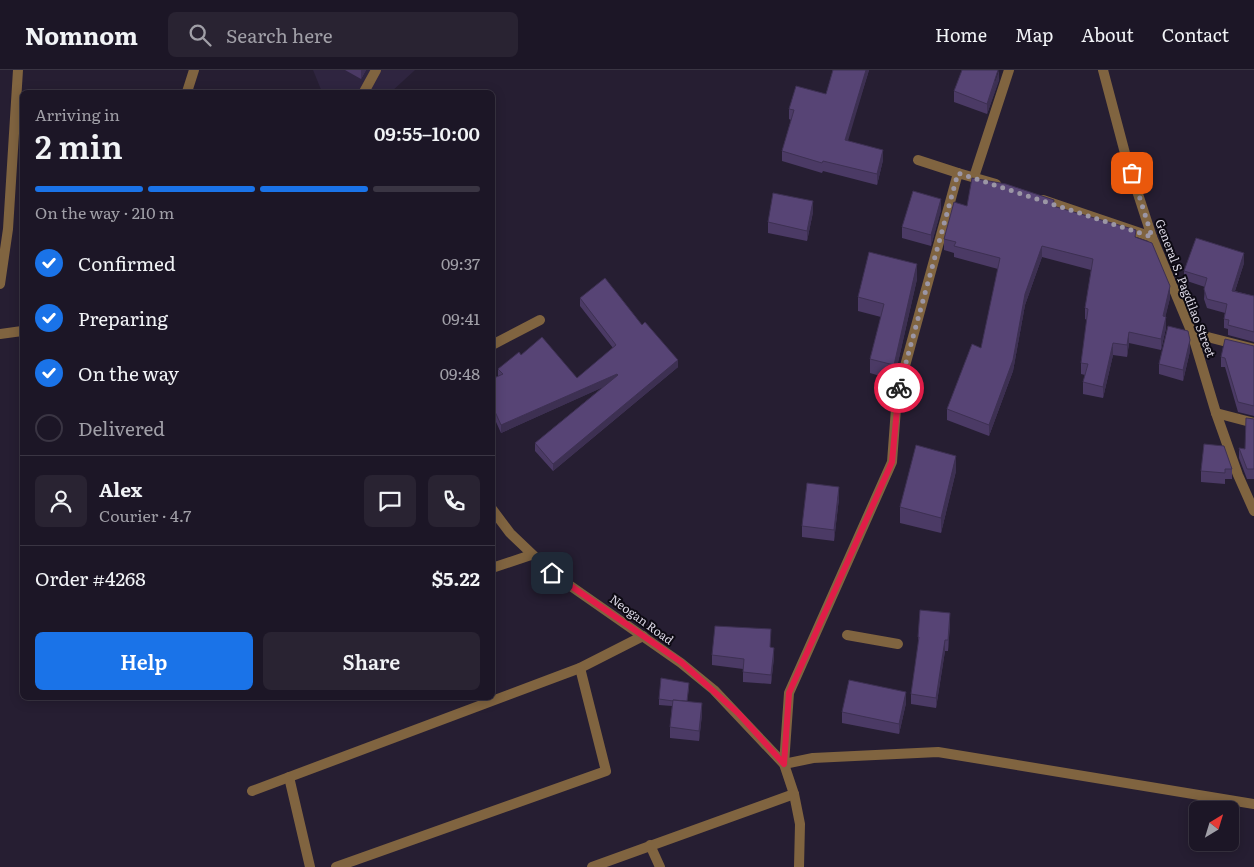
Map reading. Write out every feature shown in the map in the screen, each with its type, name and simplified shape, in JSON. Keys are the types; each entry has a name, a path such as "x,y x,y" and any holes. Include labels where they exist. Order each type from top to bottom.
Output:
{"street":[{"path":"0,284 8,229 18,70"},
{"path":"188,90 194,70"},
{"path":"365,90 376,70"},
{"path":"974,177 1009,70"},
{"name":"General S. Pagdilao Street","path":"1103,70 1126,157 1152,237 1192,333 1216,413 1238,475 1254,511"},
{"path":"918,160 1005,187"},
{"path":"958,173 897,395 892,462 789,693 784,764 813,758 938,752 1254,804"},
{"path":"1032,196 1152,237"},
{"path":"495,342 540,320"},
{"path":"0,334 20,331"},
{"path":"1192,333 1254,349"},
{"path":"1216,413 1254,423"},
{"name":"Neogan Road","path":"495,513 510,533 552,573 681,662 714,690 784,764 794,794 800,824 799,867"},
{"path":"495,567 531,554"},
{"path":"847,635 898,644"},
{"path":"495,700 580,668 643,636"},
{"path":"336,867 606,771 580,668"},
{"path":"252,791 495,700"},
{"path":"289,777 310,867"},
{"path":"592,867 794,794"},
{"path":"650,845 660,867"}],"shaded area":[{"path":"313,70 415,70 393,90 321,90"}],"building":[{"path":"833,70 866,70 845,140 883,150 877,174 823,161 822,163 782,151 794,110 789,109 796,86 826,94"},
{"path":"962,70 998,70 987,104 954,91"},
{"path":"972,178 1006,184 1054,200 1053,206 1136,230 1135,237 1152,243 1170,286 1163,316 1166,317 1161,339 1129,332 1127,345 1113,343 1103,387 1083,382 1088,364 1081,363 1088,309 1085,308 1093,259 1042,246 1025,294 1013,360 989,425 947,409 972,344 981,348 1000,258 954,246 956,242 944,239 954,202 967,206"},
{"path":"913,191 941,199 931,235 902,227"},
{"path":"773,193 813,201 807,231 768,222"},
{"path":"1196,238 1244,253 1232,291 1254,296 1254,332 1228,325 1229,320 1224,319 1227,304 1207,299 1204,289 1207,278 1184,271"},
{"path":"869,252 917,264 894,365 870,359 884,304 858,297"},
{"path":"605,278 642,325 645,322 678,360 553,464 535,443 618,375 501,425 495,412 495,378 503,374 498,369 519,352 521,355 542,337 577,378 616,345 580,298"},
{"path":"1168,326 1188,331 1190,340 1183,370 1159,364"},
{"path":"1225,339 1254,346 1254,406 1238,402 1225,358 1221,357"},
{"path":"1246,418 1254,419 1254,469 1247,469 1239,448 1245,449"},
{"path":"1204,444 1224,446 1232,469 1225,469 1225,473 1201,471"},
{"path":"916,445 956,456 941,518 900,507"},
{"path":"807,483 839,487 834,530 802,526"},
{"path":"920,610 950,613 948,640 945,640 936,698 911,694 919,637"},
{"path":"715,626 771,629 770,647 774,648 771,675 743,672 744,659 712,655"},
{"path":"661,678 689,683 687,701 659,699"},
{"path":"849,680 906,692 899,724 842,712"},
{"path":"673,700 702,703 699,731 670,727"}],"way so far":[{"path":"899,388 958,173 1152,237 1132,173"}],"route":[{"path":"552,573 583,592 681,662 738,713 784,764 789,693 892,462 899,388"}]}
